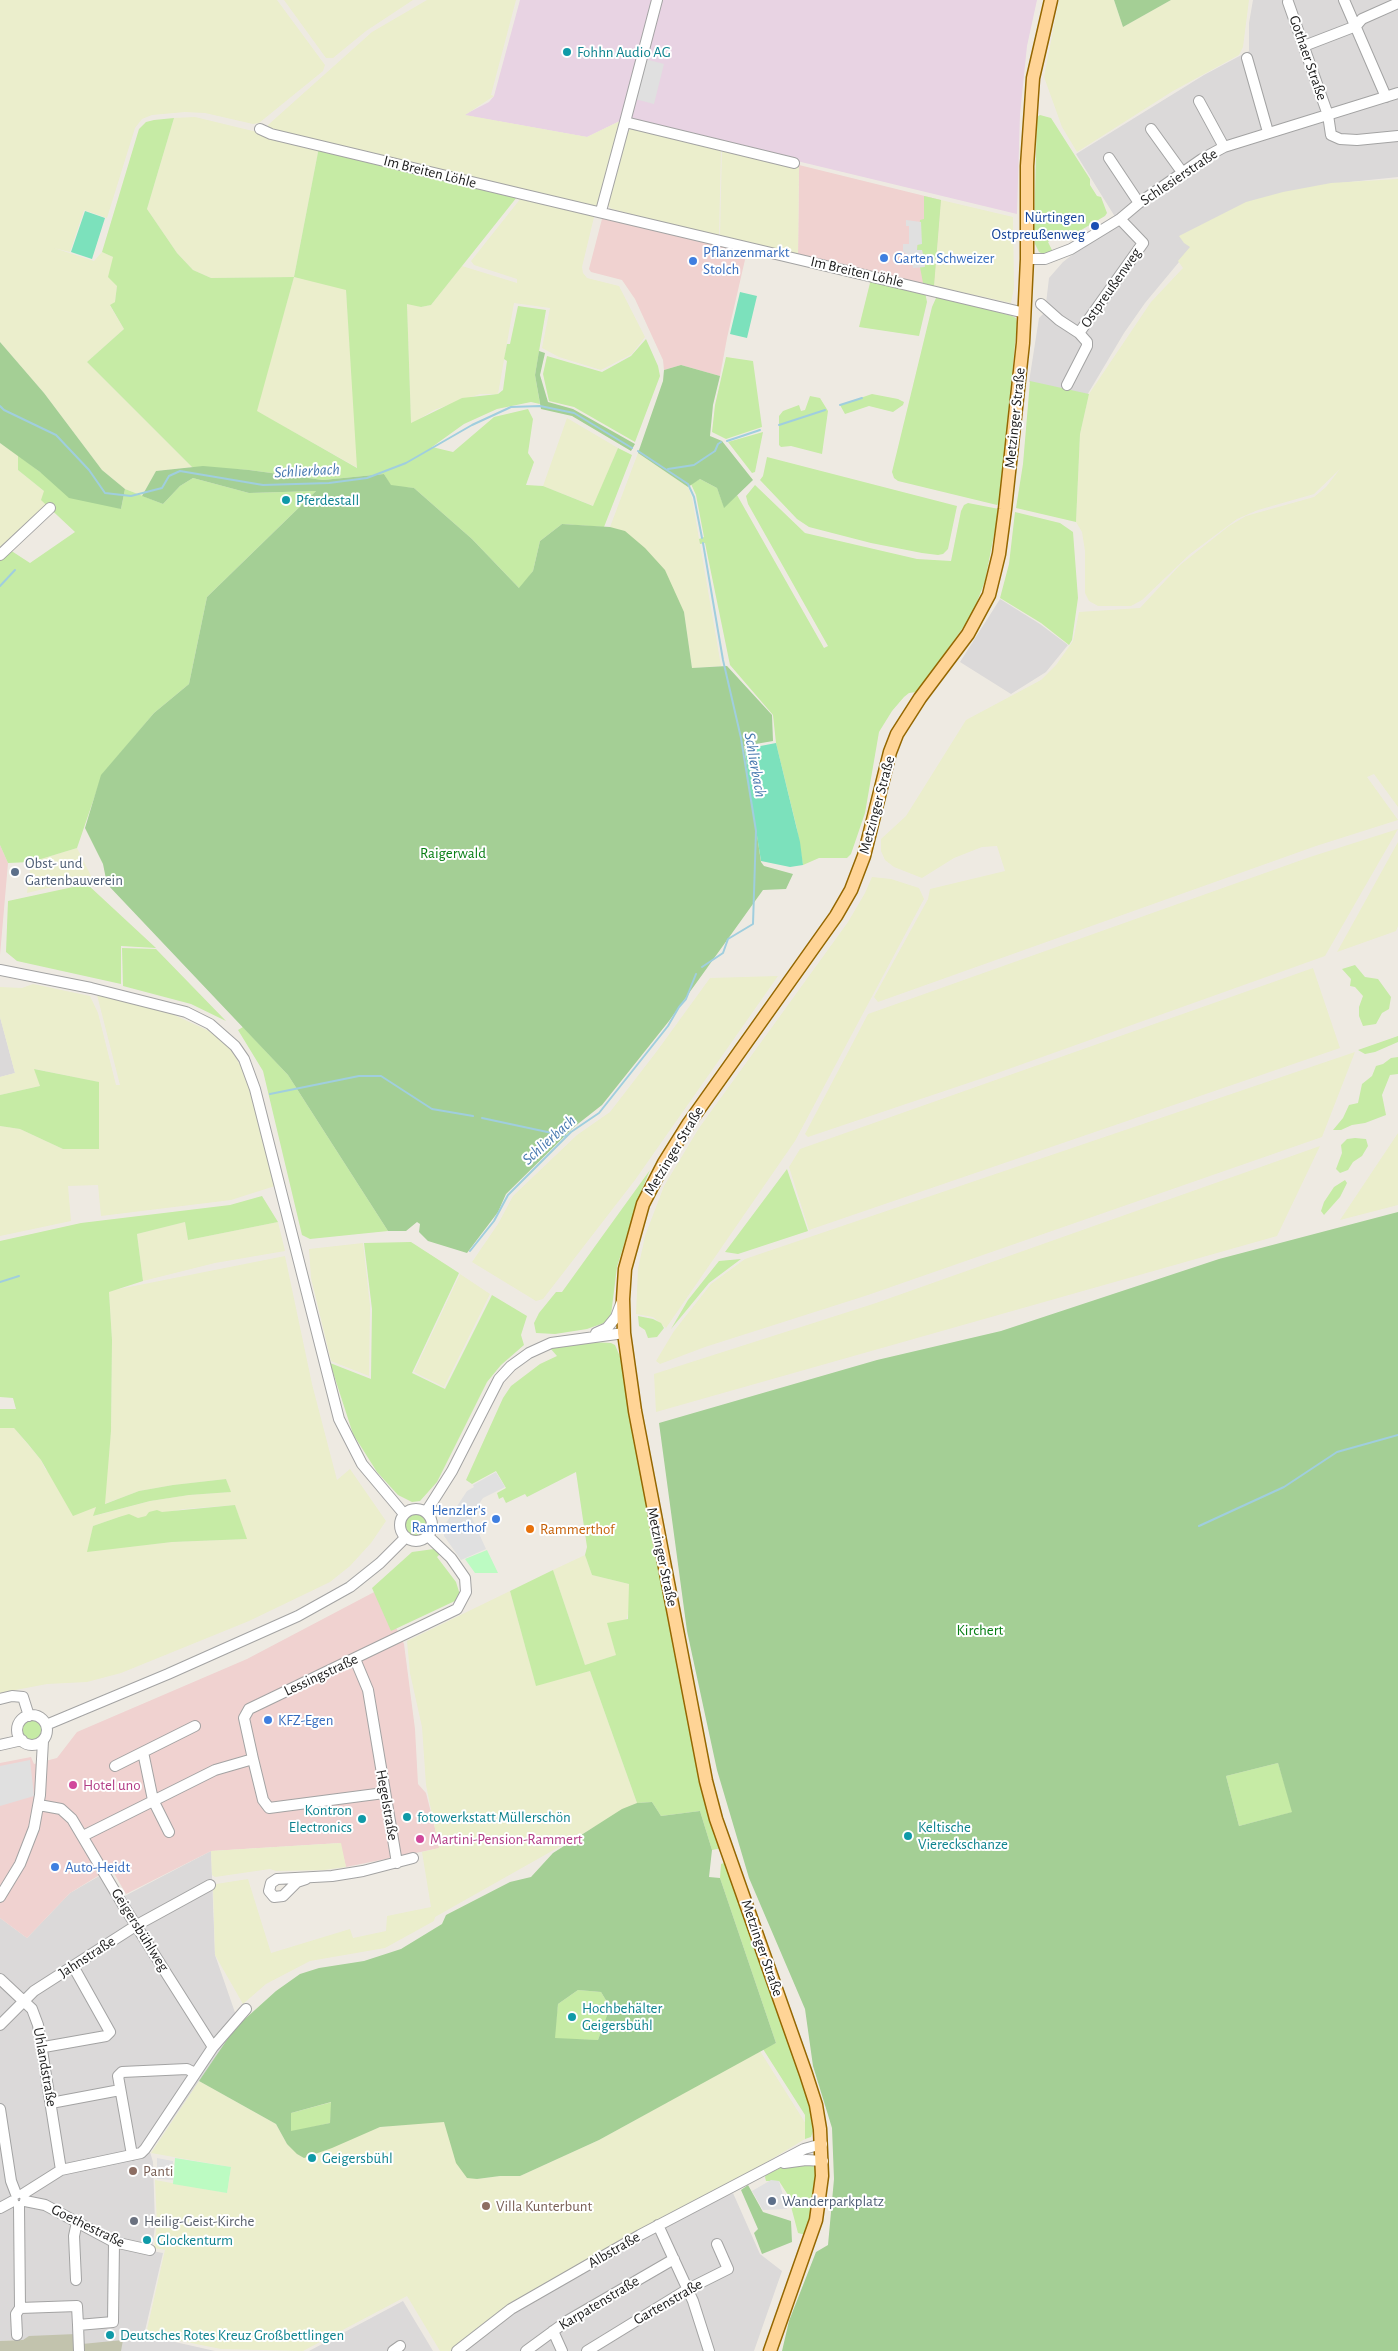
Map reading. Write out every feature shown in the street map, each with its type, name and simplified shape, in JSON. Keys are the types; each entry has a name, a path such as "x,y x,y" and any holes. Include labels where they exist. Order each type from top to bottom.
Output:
{"main road":[{"name":"Metzinger Straße","path":"770,2351 814,2226 820,2195 823,2162 822,2144 816,2105 716,1819 706,1781 647,1482 624,1333 623,1299 625,1269 631,1243 653,1183 689,1123 836,916 846,898 864,856 890,752 897,734 920,698 968,634 989,595 999,554 1005,509 1025,313 1027,166 1033,78 1051,0"}],"street":[{"path":"601,211 657,0"},
{"path":"1344,0 1386,97"},
{"name":"Gothaer Straße","path":"1288,2 1328,115 1331,135 1334,138 1357,140 1398,136"},
{"path":"1304,46 1356,26 1362,19 1398,3"},
{"path":"1247,58 1268,132"},
{"name":"Schlesierstraße","path":"1027,259 1045,259 1071,249 1120,219 1182,172 1224,148 1268,132 1398,93"},
{"path":"1199,101 1224,148"},
{"path":"625,122 794,163"},
{"name":"Im Breiten Löhle","path":"260,129 271,134 1025,313"},
{"path":"1151,129 1182,172"},
{"path":"1109,158 1139,203"},
{"name":"Ostpreußenweg","path":"1079,333 1143,243 1120,219"},
{"name":"Ostpreußenweg","path":"1042,304 1059,320 1086,340 1087,346 1067,385"},
{"path":"0,554 50,508"},
{"path":"0,970 91,988 186,1012 210,1024 235,1046 244,1059 255,1089 339,1419 362,1464 404,1514"},
{"path":"586,1338 607,1328 616,1317 623,1299"},
{"path":"426,1512 452,1471 499,1379 511,1366 529,1353 551,1343 624,1333"},
{"path":"418,1509 426,1512 432,1521 428,1536 420,1540 406,1537 400,1528 401,1518 404,1514 418,1509"},
{"name":"Lessingstraße","path":"384,1793 270,1808 263,1800 244,1718 249,1709 452,1612 461,1605 466,1592 465,1578 451,1558 428,1536"},
{"path":"46,1725 168,1674 306,1611 350,1587 380,1563 406,1537"},
{"name":"Hegelstraße","path":"355,1659 368,1690 397,1863"},
{"path":"0,1699 12,1696 23,1697 29,1716"},
{"path":"0,1740 18,1730 21,1721 29,1716 38,1716 46,1725 47,1734 42,1741 40,1759 39,1805 27,1849 0,1897"},
{"path":"115,1766 195,1726"},
{"path":"18,1730 40,1759"},
{"path":"0,1745 42,1741"},
{"path":"143,1752 153,1800 169,1832"},
{"path":"83,1836 223,1766 253,1759"},
{"name":"Geigersbühlweg","path":"39,1805 66,1812 72,1819 213,2047"},
{"path":"306,1879 355,1872 413,1858"},
{"name":"Jahnstraße","path":"0,2025 23,2000 73,1966 137,1925 210,1885"},
{"path":"44,2047 106,2036 110,2032 73,1966"},
{"name":"Uhlandstraße","path":"0,1979 32,2009 38,2025 44,2047 61,2170"},
{"path":"0,2208 19,2199 61,2170 132,2155 145,2149 213,2047 246,2009"},
{"path":"132,2155 118,2076 122,2072 187,2069 196,2073"},
{"path":"51,2103 120,2090"},
{"path":"0,2109 11,2181 19,2199 20,2308 16,2314 17,2335"},
{"name":"Albstraße","path":"456,2351 511,2310 658,2225 781,2163 804,2149 822,2144"},
{"name":"Albstraße","path":"781,2163 806,2160 823,2162"},
{"name":"Goethestraße","path":"19,2199 45,2205 114,2242 150,2250"},
{"path":"76,2280 74,2236 78,2222"},
{"path":"658,2225 688,2288 709,2351"},
{"path":"78,2325 113,2322 114,2242"},
{"name":"Gartenstraße","path":"587,2351 688,2288 728,2270 717,2244"},
{"name":"Karpatenstraße","path":"526,2351 554,2331 674,2259"},
{"path":"20,2308 77,2306 79,2351"},
{"path":"554,2331 562,2351"}],"shaded area":[{"path":"0,0 277,0 325,65 323,71 259,123 253,124 205,113 185,112 152,115 142,119 135,128 107,218 84,210 70,252 54,248 94,261 102,252 113,257 117,286 115,302 110,306 124,329 87,362 192,467 156,471 142,496 125,489 102,470 44,393 0,342"},
{"path":"284,0 413,0 366,31 333,58 326,58"},
{"path":"427,0 516,0 491,95 494,96 465,115 587,137 622,120 598,209 270,130 267,127 372,32"},
{"path":"520,0 1037,0 1027,46 1020,114 1017,214 635,122 622,120 587,137 464,115 489,102 494,96"},
{"path":"1059,0 1114,0 1123,27 1171,0 1249,0 1243,47 1239,55 1173,91 1077,152 1062,127 1044,77"},
{"path":"1253,0 1398,0 1398,177 1330,184 1268,197 1244,205 1184,256 1145,303 1124,333 1086,397 1029,382 1039,318 1045,312 1049,278 1063,262 1117,220 1076,154 1204,75 1249,51 1249,23"},
{"path":"645,59 664,64 654,104 635,99"},
{"path":"195,117 319,147 294,277 211,278 193,270 177,253 147,209 174,118"},
{"path":"633,128 721,148 719,237 612,209 608,206 607,202 626,132"},
{"path":"722,148 799,165 798,255 720,237"},
{"path":"799,165 941,200 934,286 798,255"},
{"path":"1398,179 1398,807 1374,774 1367,777 1398,820 1316,846 878,1002 874,997 928,899 930,889 1005,871 997,846 982,847 954,858 922,878 894,867 885,860 881,851 881,839 906,816 966,720 1041,680 1056,665 1073,641 1079,612 1140,608 1180,565 1229,526 1246,516 1314,497 1326,487 1340,469 1314,494 1258,510 1237,519 1190,554 1142,600 1131,606 1098,606 1089,601 1085,593 1085,551 1082,532 1076,522 1080,434 1089,394 1151,302 1183,268 1178,261 1190,247 1179,236 1246,202 1283,192 1331,183"},
{"path":"521,198 595,213 582,267 583,273 587,278 619,286 645,337 632,354 601,370 559,357 542,348 550,308 514,303 498,394 480,394 434,410 411,424 407,303 421,307 431,305 462,266 517,283 517,279 474,265 471,261"},
{"path":"941,200 1013,217 1014,288 1011,303 934,286"},
{"path":"603,215 747,251 720,376 681,365 664,370 663,360 635,299 622,280 591,272 589,269"},
{"path":"906,220 921,222 922,244 917,245 917,250 922,250 925,267 913,268 911,256 903,252 903,244 909,244 909,226 906,226"},
{"path":"294,277 346,289 358,468 256,411"},
{"path":"567,418 618,448 594,506 543,486"},
{"path":"0,443 18,455 18,470 44,491 48,506 0,549"},
{"path":"638,453 688,487 692,498 721,666 692,668 684,612 610,527"},
{"path":"1000,599 1040,624 1068,645 1046,672 1011,694 960,662"},
{"path":"1398,829 1325,956 989,1076 808,1137 805,1134 868,1014 1310,857"},
{"path":"1398,842 1398,926 1396,931 1337,952"},
{"path":"0,845 8,863 0,955"},
{"path":"77,848 91,876 90,878 27,893 31,862"},
{"path":"872,877 891,879 919,888 924,899 795,1141 666,1328 653,1317 636,1314 638,1269 645,1236 664,1186 699,1128 848,922"},
{"path":"1313,968 1340,1048 809,1230 789,1167 800,1149"},
{"path":"778,976 635,1180 543,1299 536,1301 472,1262 498,1224 513,1196 577,1135 610,1112 710,978"},
{"path":"33,984 90,996 98,1013 116,1085 120,1085 97,995 170,1013 207,1030 220,1039 230,1048 245,1073 253,1095 275,1186 231,1200 101,1216 98,1185 68,1186 71,1221 0,1236 0,1126 20,1129 63,1149 98,1149 98,1082 35,1069 40,1086 0,1095 0,1077 15,1073 0,1017 0,987 22,988"},
{"path":"0,1017 15,1073 0,1077"},
{"path":"1355,1052 1322,1137 868,1295 705,1347 660,1364 656,1361 674,1331 711,1284 745,1259"},
{"path":"1398,1133 1398,1205 1340,1220"},
{"path":"1320,1146 1277,1236 656,1412 654,1374 876,1303"},
{"path":"185,1222 188,1240 278,1222 285,1251 215,1263 143,1281 137,1234"},
{"path":"363,1243 370,1306 369,1376 331,1361 311,1278 309,1249"},
{"path":"285,1256 312,1384 337,1480 350,1469 386,1521 371,1543 350,1566 330,1582 249,1621 121,1673 87,1682 47,1684 0,1693 0,1428 14,1428 41,1460 45,1469 96,1507 94,1516 150,1501 189,1495 230,1492 226,1479 139,1491 104,1504 111,1431 112,1340 109,1291","holes":["235,1505 246,1539 172,1542 88,1551 93,1526 119,1517 129,1515 138,1518 184,1509"]},
{"path":"460,1274 490,1294 444,1387 414,1372"},
{"name":"Henzler's Rammerthof","path":"496,1472 505,1487 483,1498 471,1516 486,1549 461,1560 444,1536 446,1523 467,1491 474,1487 473,1485"},
{"path":"585,1555 592,1575 629,1584 629,1610 616,1655 585,1665 553,1570"},
{"path":"378,1590 404,1644 415,1729 418,1784 426,1793 440,1848 346,1867 340,1843 211,1851 126,1894 111,1868 70,1893 27,1938 0,1918 0,1763 31,1757 34,1764 57,1758 77,1732 247,1659"},
{"path":"510,1591 536,1685 590,1671 637,1803 435,1917 434,1921 385,1948 310,1961 266,1984 243,2004 215,1955 213,1887 216,1884 248,1879 271,1953 350,1929 353,1938 386,1931 387,1916 431,1907 422,1852 439,1848 426,1785 422,1727 410,1673 407,1641"},
{"path":"30,1760 34,1796 0,1806 0,1766"},
{"path":"341,1843 346,1867 324,1870 276,1871 270,1869 215,1877 212,1875 211,1851"},
{"path":"211,1851 215,1955 239,2024 150,2152 153,2162 155,2225 152,2251 163,2253 144,2335 215,2351 77,2351 23,2340 0,2341 0,1918 27,1938 70,1893 101,1875 117,1900"},
{"path":"760,2051 806,2124 805,2139 752,2171 657,2220 502,2310 450,2351 440,2351 407,2296 303,2351 221,2349 146,2334 165,2250 154,2248 157,2224 155,2180 227,2193 231,2167 151,2153 199,2081 276,2124 287,2144 361,2134 380,2127 445,2121 449,2135 477,2179 520,2176 599,2140"},
{"path":"157,2158 173,2161 173,2180 157,2179"},
{"name":"Wanderparkplatz","path":"771,2180 779,2181 787,2209 763,2210 752,2191"},
{"path":"733,2193 760,2254 782,2271 754,2351 466,2351 509,2316 650,2233"},
{"path":"403,2301 433,2351 309,2351"},
{"path":"76,2334 77,2351 0,2351 0,2341 23,2340 29,2336"},
{"path":"123,2340 121,2351 82,2351 82,2344"}],"green space":[{"path":"1114,0 1171,0 1123,27"},
{"path":"1040,115 1051,118 1090,179 1090,185 1097,196 1101,197 1107,213 1071,236 1065,230 1048,242 1054,254 1045,255 1039,252 1035,244 1034,233 1037,117"},
{"path":"174,118 147,209 177,253 193,270 211,278 294,277 319,147 517,197 431,305 421,307 407,304 411,423 462,398 498,394 503,390 507,361 504,359 507,344 510,344 518,306 546,310 535,375 540,404 531,402 497,409 464,424 432,447 453,452 494,417 528,409 533,419 528,453 534,462 526,485 543,486 593,506 618,448 632,455 604,527 562,524 540,541 533,571 520,589 472,539 414,488 391,486 384,474 323,480 249,470 192,467 87,362 124,329 110,305 115,302 117,286 108,277 113,257 102,252 139,129 146,122","holes":["294,277 346,290 357,468 257,411"]},
{"path":"924,196 941,200 934,286 923,283 920,267 925,266 922,250 917,250 920,220 924,219"},
{"path":"85,211 105,218 92,259 71,252"},
{"path":"871,279 925,292 927,302 919,336 859,327"},
{"path":"740,292 757,296 747,338 730,334"},
{"path":"940,296 1016,318 1000,503 997,505 898,481 894,478 892,472 932,307 936,298"},
{"path":"646,339 658,366 660,376 635,442 574,407 549,401 543,374 547,356 602,372 631,356"},
{"path":"0,342 44,393 102,470 125,489 121,509 69,498 40,472 0,443"},
{"path":"539,351 545,353 540,375 548,402 573,409 635,444 631,451 572,416 541,409 535,375"},
{"path":"726,357 753,361 762,427 726,439 712,432 715,405"},
{"path":"681,365 720,376 713,405 710,436 722,441 753,480 724,508 717,488 700,479 688,487 638,453 663,381 664,370"},
{"path":"1030,381 1089,394 1080,434 1076,522 1016,508 1023,464"},
{"path":"872,394 904,402 903,405 893,412 869,406 845,414 840,405"},
{"path":"810,396 820,398 828,411 822,454 791,446 781,447 779,445 779,416 783,411 799,405 801,411 805,410"},
{"path":"763,432 755,472 752,473 728,442"},
{"path":"18,455 40,472 121,509 125,489 163,504 180,486 193,478 249,493 316,491 207,597 189,684 154,713 102,775 77,848 31,862 8,863 0,845 0,560 10,550 30,563 75,532 41,500 44,491 18,470"},
{"path":"767,457 957,506 948,549 943,554 938,555 922,553 871,543 809,527 797,519 760,480 763,476"},
{"name":"Raigerwald","path":"203,466 323,480 384,474 391,485 414,488 472,539 519,588 533,571 540,541 562,524 610,527 625,531 645,548 665,570 684,612 692,668 727,666 772,715 773,741 744,746 761,862 764,866 793,874 786,889 763,890 669,1021 602,1105 574,1127 506,1194 498,1212 467,1253 428,1241 419,1232 420,1224 417,1222 406,1231 388,1231 288,1075 107,884 103,864 85,828 101,775 154,713 189,684 207,597 316,491 249,493 193,478 180,486 163,504 142,496 156,471"},
{"path":"700,479 717,488 724,507 737,495 824,648 828,646 748,504 746,496 755,485 805,533 917,559 951,561 961,511 964,505 968,503 999,509 985,581 972,615 917,692 909,693 904,697 892,711 879,732 865,813 851,854 847,858 819,858 803,865 797,829 776,743 773,715 730,665 705,543 700,544 699,539 704,537 696,495 691,484"},
{"path":"1015,512 1060,523 1073,532 1078,598 1072,640 1069,645 1041,623 1000,598 1009,564"},
{"path":"776,743 800,842 803,865 790,867 761,861 745,749"},
{"path":"87,884 156,948 121,946 121,984 17,961 6,952 8,901"},
{"path":"122,948 156,949 226,1021 191,1004 123,986"},
{"path":"1355,965 1365,977 1378,979 1391,997 1389,1009 1382,1013 1376,1024 1363,1026 1359,1016 1359,1007 1363,996 1355,987 1350,986 1351,979 1342,969"},
{"path":"243,1027 288,1075 388,1231 310,1239 302,1235 263,1071 238,1030"},
{"path":"1398,1036 1398,1042 1375,1052 1365,1054 1358,1050"},
{"path":"1398,1057 1398,1074 1390,1075 1382,1095 1386,1115 1341,1130 1333,1130 1343,1118 1349,1105 1358,1103 1362,1084 1372,1076 1376,1066 1383,1064 1391,1058"},
{"path":"34,1069 99,1082 99,1149 63,1149 20,1129 0,1126 0,1095 40,1086"},
{"path":"1347,1139 1366,1139 1368,1146 1362,1156 1353,1162 1348,1170 1340,1173 1336,1169 1342,1153 1341,1145"},
{"path":"787,1169 808,1231 738,1254 725,1252"},
{"path":"650,1170 637,1202 617,1267 611,1315 604,1323 587,1329 555,1334 536,1333 534,1323 539,1313 556,1292 562,1292"},
{"path":"1345,1180 1347,1183 1340,1197 1324,1215 1321,1211 1324,1202 1334,1187"},
{"path":"262,1196 278,1222 188,1240 185,1222 137,1234 143,1281 109,1292 112,1340 111,1431 105,1504 139,1491 226,1479 231,1492 189,1495 150,1501 93,1516 96,1507 73,1516 41,1460 28,1444 14,1428 0,1428 0,1409 16,1409 13,1398 0,1397 0,1241 81,1223 230,1205"},
{"name":"Kirchert","path":"1398,1212 1398,2351 782,2351 789,2321 816,2252 828,2245 834,2179 832,2128 813,2066 805,2009 749,1878 717,1770 687,1631 659,1423 877,1360 1001,1331 1219,1259","holes":["1278,1763 1292,1812 1239,1826 1226,1776"]},
{"path":"411,1242 459,1273 412,1373 445,1389 492,1295 527,1316 521,1335 524,1345 501,1365 487,1382 437,1482 420,1501 412,1502 398,1495 377,1472 353,1434 330,1363 371,1379 372,1309 364,1243"},
{"path":"741,1259 709,1283 671,1329 688,1300 719,1261"},
{"path":"638,1316 653,1319 661,1323 664,1328 657,1337 648,1338 645,1330 639,1326"},
{"path":"592,1342 615,1345 621,1359 722,1848 712,1850 700,1811 661,1816 652,1802 637,1803 590,1671 536,1686 510,1591 553,1570 585,1665 616,1655 607,1623 628,1619 629,1584 592,1575 585,1555 587,1547 576,1472 527,1497 525,1494 506,1503 503,1497 499,1499 497,1493 506,1488 496,1471 472,1484 466,1480 503,1398 511,1386 540,1364 557,1356 550,1348"},
{"path":"235,1505 247,1539 172,1542 87,1552 93,1526 119,1517 129,1514 138,1518 157,1510 162,1512"},
{"path":"412,1514 420,1514 427,1521 427,1529 420,1536 412,1536 405,1529 405,1521"},
{"path":"434,1549 440,1554 437,1557 456,1582 460,1595 457,1600 391,1631 372,1588 412,1552"},
{"path":"487,1550 498,1573 475,1573 465,1559"},
{"path":"32,1719 40,1722 43,1730 40,1738 32,1741 24,1738 21,1730 24,1722"},
{"path":"1278,1763 1293,1812 1239,1826 1226,1776"},
{"path":"652,1802 661,1816 700,1811 712,1850 709,1877 720,1878 776,2043 599,2140 520,2176 477,2179 467,2178 456,2163 444,2122 380,2127 304,2158 287,2144 276,2124 199,2081 235,2028 276,1991 300,1974 319,1968 364,1961 401,1949 442,1924 446,1915 510,1882 531,1877 553,1853 622,1809 637,1803","holes":["578,1990 601,1992 610,2007 598,2040 555,2038 558,2004","331,2102 330,2123 291,2131 291,2113"]},
{"path":"727,1862 808,2096 813,2131 811,2137 805,2139 805,2115 763,2049 776,2043 720,1878 721,1864"},
{"path":"578,1990 601,1992 610,2007 598,2040 554,2039 558,2004"},
{"path":"332,2102 330,2123 291,2132 291,2113"},
{"path":"175,2158 231,2167 227,2193 173,2184"},
{"path":"799,2163 814,2165 816,2168 817,2188 806,2235 798,2233 788,2195 779,2181 766,2181 765,2177 784,2166"},
{"path":"748,2185 763,2212 791,2221 792,2242 762,2254 754,2233 758,2229 741,2190"}],"waterway":[{"path":"840,405 862,398"},
{"name":"Schlierbach","path":"0,406 4,410 56,435 89,470 105,493 131,496 162,488 169,476 180,471 263,485 329,483 367,478 406,463 472,425 511,407 540,406 574,413 632,448"},
{"path":"779,425 825,410"},
{"path":"727,441 760,430"},
{"path":"668,469 694,465 715,451 721,442"},
{"name":"Schlierbach","path":"638,451 688,484 694,497 702,538"},
{"name":"Schlierbach","path":"702,967 723,953 728,939 753,924 756,831 741,738 723,660 703,543"},
{"path":"0,586 15,570"},
{"name":"Schlierbach","path":"470,1251 494,1221 508,1195 571,1132 599,1113 668,1026 686,999 696,974"},
{"path":"270,1094 359,1076 381,1076 432,1109 473,1116"},
{"path":"482,1118 566,1136"},
{"path":"0,1282 19,1276"},
{"path":"1199,1526 1284,1487 1337,1452 1398,1435"}],"place":[{"name":"Fohhn Audio AG","path":"567,52"},
{"name":"Nürtingen Ostpreußenweg","path":"1095,226"},
{"name":"Garten Schweizer","path":"884,258"},
{"name":"Pflanzenmarkt Stolch","path":"693,261"},
{"name":"Pferdestall","path":"286,500"},
{"name":"Obst- und Gartenbauverein","path":"15,872"},
{"name":"Henzler's Rammerthof","path":"496,1519"},
{"name":"Rammerthof","path":"530,1529"},
{"name":"KFZ-Egen","path":"268,1720"},
{"name":"Hotel uno","path":"73,1785"},
{"name":"fotowerkstatt Müllerschön","path":"407,1817"},
{"name":"Kontron Electronics","path":"362,1819"},
{"name":"Keltische Viereckschanze","path":"908,1836"},
{"name":"Martini-Pension-Rammert","path":"420,1839"},
{"name":"Auto-Heidt","path":"55,1867"},
{"name":"Hochbehälter Geigersbühl","path":"572,2017"},
{"name":"Geigersbühl","path":"312,2158"},
{"name":"Panti","path":"133,2171"},
{"name":"Wanderparkplatz","path":"772,2201"},
{"name":"Villa Kunterbunt","path":"486,2206"},
{"name":"Heilig-Geist-Kirche","path":"134,2221"},
{"name":"Glockenturm","path":"147,2240"},
{"name":"Deutsches Rotes Kreuz Großbettlingen","path":"110,2335"}]}
